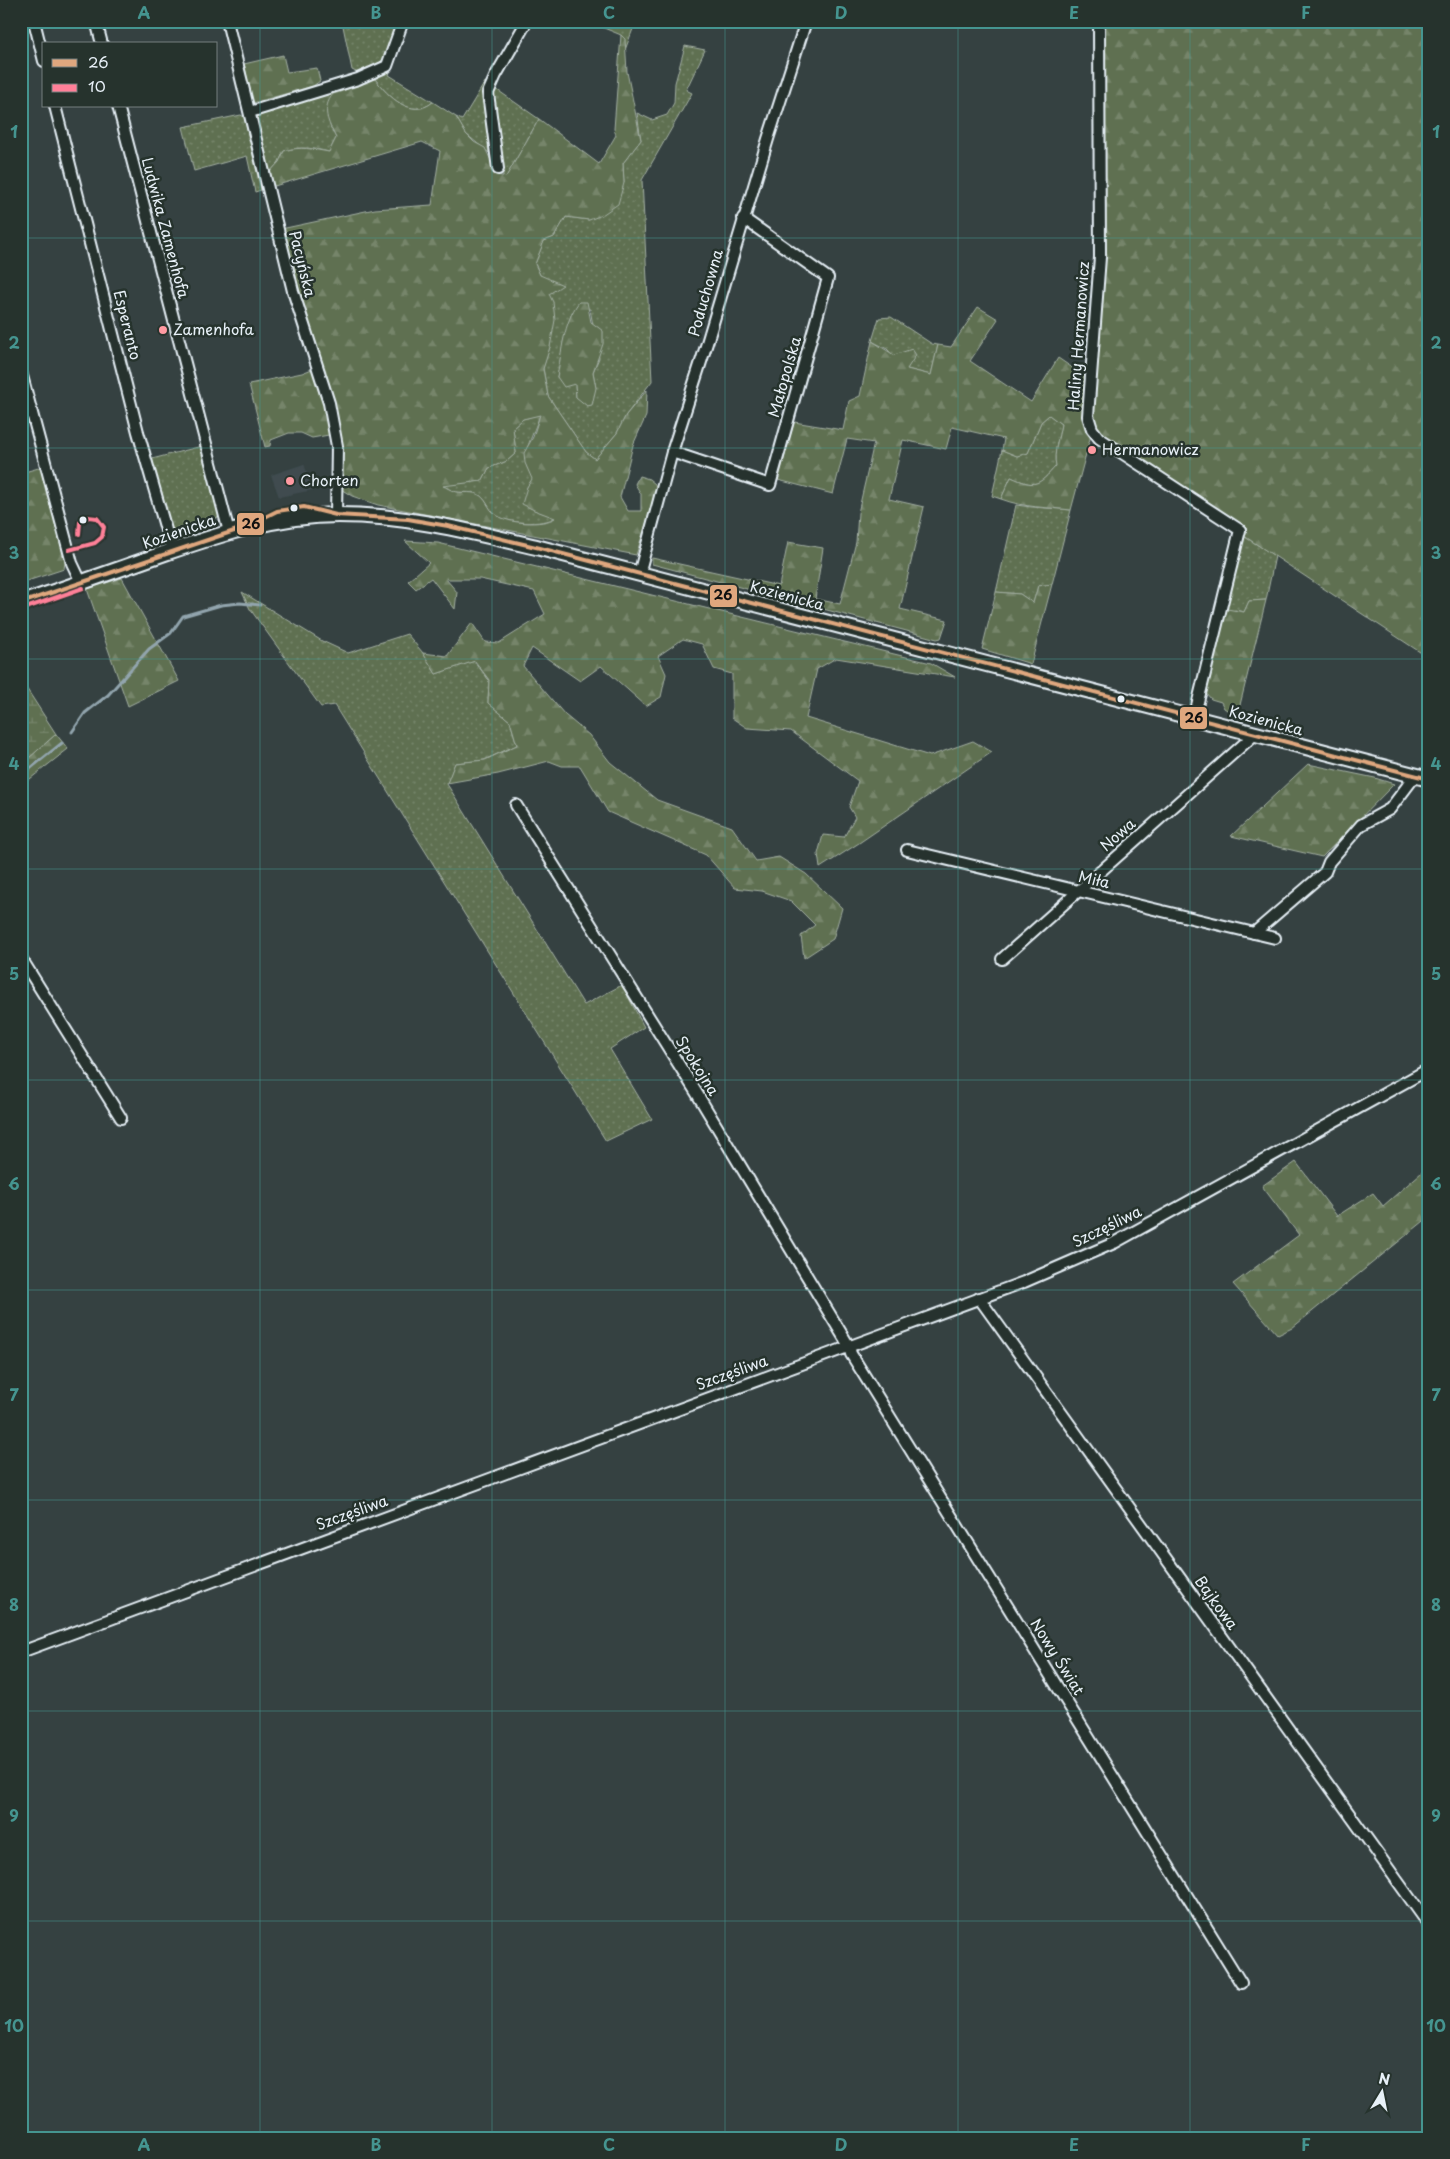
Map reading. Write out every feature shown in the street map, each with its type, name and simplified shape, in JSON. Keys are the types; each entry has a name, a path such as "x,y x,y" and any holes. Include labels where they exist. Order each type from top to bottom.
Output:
{"main road":[{"name":"Kozienicka","path":"21,603 229,532 286,520 336,515 383,517 448,526 1422,778"}],"street":[{"path":"34,21 42,52"},
{"path":"96,21 101,42"},
{"name":"Pacyńska","path":"227,21 293,291 329,403 337,446 336,515"},
{"path":"250,112 358,79 387,66 403,21"},
{"path":"498,169 488,93 496,75 527,21"},
{"name":"Poduchowna","path":"638,574 672,452 707,343 743,218 806,21"},
{"name":"Haliny Hermanowicz","path":"1099,21 1100,257 1088,416 1092,429 1099,438 1156,477 1240,530 1194,718"},
{"name":"Esperanto","path":"56,108 138,432 172,551"},
{"name":"Ludwika Zamenhofa","path":"119,108 229,532"},
{"name":"Małopolska","path":"672,452 770,485 828,278 743,218"},
{"path":"21,372 72,563 82,582"},
{"name":"Nowa","path":"1002,959 1254,735"},
{"path":"1254,933 1325,872 1330,862 1361,825 1390,809 1422,778"},
{"name":"Spokojna","path":"516,805 696,1092 849,1346"},
{"name":"Miła","path":"907,850 1275,938"},
{"path":"21,958 121,1118"},
{"name":"Szczęśliwa","path":"21,1652 1024,1282 1114,1243 1429,1069"},
{"name":"Bajkowa","path":"979,1298 1429,1925"},
{"name":"Nowy Świat","path":"849,1346 856,1363 1241,1983"}],"shaded area":[{"path":"304,464 313,490 279,497 271,475"}],"green space":[{"path":"342,21 398,21 387,54 376,65 358,73 352,70"},
{"path":"587,21 636,21 625,50 621,35"},
{"path":"1100,21 1429,21 1429,658 1091,435 1071,510 1027,506 1001,499 1011,477 1026,483 1036,483 1045,478 1056,466 1056,450 1061,424 1049,415 1041,422 1028,453 1017,456 1002,450 1004,439 952,427 946,449 903,440 889,499 924,507 900,609 947,620 941,638 937,639 652,564 652,558 779,586 788,542 823,548 815,599 840,604 856,542 858,513 874,443 847,439 833,494 778,480 794,422 843,430 849,401 860,396 872,341 894,355 912,349 916,355 907,369 931,375 938,345 951,347 978,307 998,319 970,361 1031,402 1058,358 1080,373 1092,373"},
{"path":"621,35 625,39 627,72 641,140 623,163 624,183 618,204 602,215 589,220 566,217 554,237 544,241 535,264 540,275 563,285 549,294 553,302 555,320 550,347 543,369 548,396 586,452 595,459 617,433 626,415 647,390 646,416 633,445 620,497 628,511 641,511 641,494 635,484 639,476 649,479 655,484 657,490 636,555 378,505 352,496 339,488 342,456 340,433 312,438 301,433 289,433 271,440 270,446 265,447 249,384 302,373 322,365 297,291 281,229 375,209 432,205 440,151 422,142 271,187 269,173 279,162 284,151 301,148 329,152 336,138 327,116 327,105 333,94 364,81 375,79 393,98 408,107 425,107 433,102 456,117 466,134 474,142 485,148 498,175 506,177 539,119 599,164 616,135 614,129","holes":["540,415 533,437 524,453 525,463 532,479 527,487 522,504 555,518 549,521 534,523 508,520 495,514 480,496 474,493 457,492 443,486 482,481 489,468 507,461 516,453 513,428 523,419"]},
{"path":"685,46 705,50 686,90 692,93 642,180 652,381 626,415 617,433 595,459 586,452 548,396 543,368 550,347 549,294 535,264 544,241 554,237 566,217 589,220 624,183 623,163 641,140 637,113 652,120 667,115 674,103 675,83","holes":["590,309 599,358 593,372 596,388 576,397 575,384 557,377 564,339 572,312"]},
{"path":"283,55 287,72 317,68 320,81 313,86 253,103 244,64"},
{"path":"390,72 389,75 433,102 425,107 408,107 393,98 375,79 364,81 333,94 330,126 336,138 329,152 306,148 284,151 279,162 269,173 254,118 268,110"},
{"path":"485,82 487,83 484,100 489,153 466,134 456,117 462,120"},
{"path":"493,87 539,119 506,177 503,176 491,95"},
{"path":"241,115 244,117 261,190 255,192 247,156 194,171 183,127"},
{"path":"579,302 587,302 591,322 603,331 603,344 593,372 596,388 592,405 587,406 576,397 575,384 564,387 557,377 566,328"},
{"path":"891,317 932,344 938,345 931,375 907,369 887,349 872,341 879,318"},
{"path":"540,414 525,456 526,465 533,479 527,487 534,510 556,517 534,523 506,520 493,513 479,495 454,491 442,485 482,481 489,468 507,461 516,453 513,428 523,419"},
{"path":"1049,415 1061,424 1056,450 1056,466 1045,478 1036,483 1026,483 1011,477 1001,499 992,496 1002,450 1017,456 1028,453 1041,422"},
{"path":"202,446 220,517 170,531 152,459"},
{"path":"42,467 65,562 64,569 21,583 21,473"},
{"path":"1016,505 1071,510 1052,584 1038,586 1033,603 1020,594 996,592"},
{"path":"1237,532 1275,556 1266,600 1249,601 1244,612 1235,610 1220,617"},
{"path":"405,541 438,543 931,663 955,677 836,658 817,669 806,718 930,756 973,741 992,752 820,868 818,854 823,835 844,837 855,817 849,807 858,781 791,731 747,728 732,718 732,674 714,669 702,644 683,639 658,656 666,674 661,697 646,706 601,666 580,681 532,648 523,666 565,715 589,735 610,762 657,800 732,827 756,861 779,857 806,874 842,908 833,939 804,958 801,936 815,925 791,901 762,891 735,888 706,855 608,812 580,766 562,766 549,761 498,774 447,783 455,763 485,760 517,745 510,721 488,703 489,680 475,661 436,674 423,653 447,656 472,623 485,642 499,643 545,614 534,591 480,579 446,579 457,592 455,609 431,578 416,589 408,581 429,563"},
{"path":"122,578 179,681 128,706 87,589"},
{"path":"1052,584 1031,664 982,649 996,592 1020,594 1033,603 1038,586"},
{"path":"242,592 322,641 348,653 407,634 423,653 436,674 474,661 489,680 488,703 510,721 517,745 484,760 455,763 447,784 584,1005 622,985 644,1027 610,1049 652,1119 606,1141 334,705 321,707 250,609"},
{"path":"1266,600 1237,717 1224,708 1221,702 1211,699 1205,692 1220,617 1227,609 1244,612 1249,601"},
{"path":"21,680 56,734 21,765"},
{"path":"56,734 68,749 21,786 21,765"},
{"path":"1308,764 1375,778 1394,784 1322,857 1231,836"},
{"path":"1296,1162 1337,1216 1373,1193 1383,1206 1429,1166 1429,1217 1292,1328 1278,1335 1233,1284 1299,1235 1262,1186"}],"waterway":[{"path":"72,732 85,713 108,695 149,649 171,633 183,616 221,605 240,603 260,605"},
{"path":"21,776 62,743"}],"transit line":[{"name":"26","path":"21,603 243,528 277,511 304,507 336,515 408,519 448,526 540,548 1429,779"},
{"name":"10","path":"69,550 95,543 102,537 104,527 97,518 88,517 80,522 79,534"},
{"name":"10","path":"23,609 83,588"}],"place":[{"name":"Zamenhofa","path":"163,330"},
{"name":"Hermanowicz","path":"1092,450"},
{"name":"Chorten","path":"290,481"}]}
